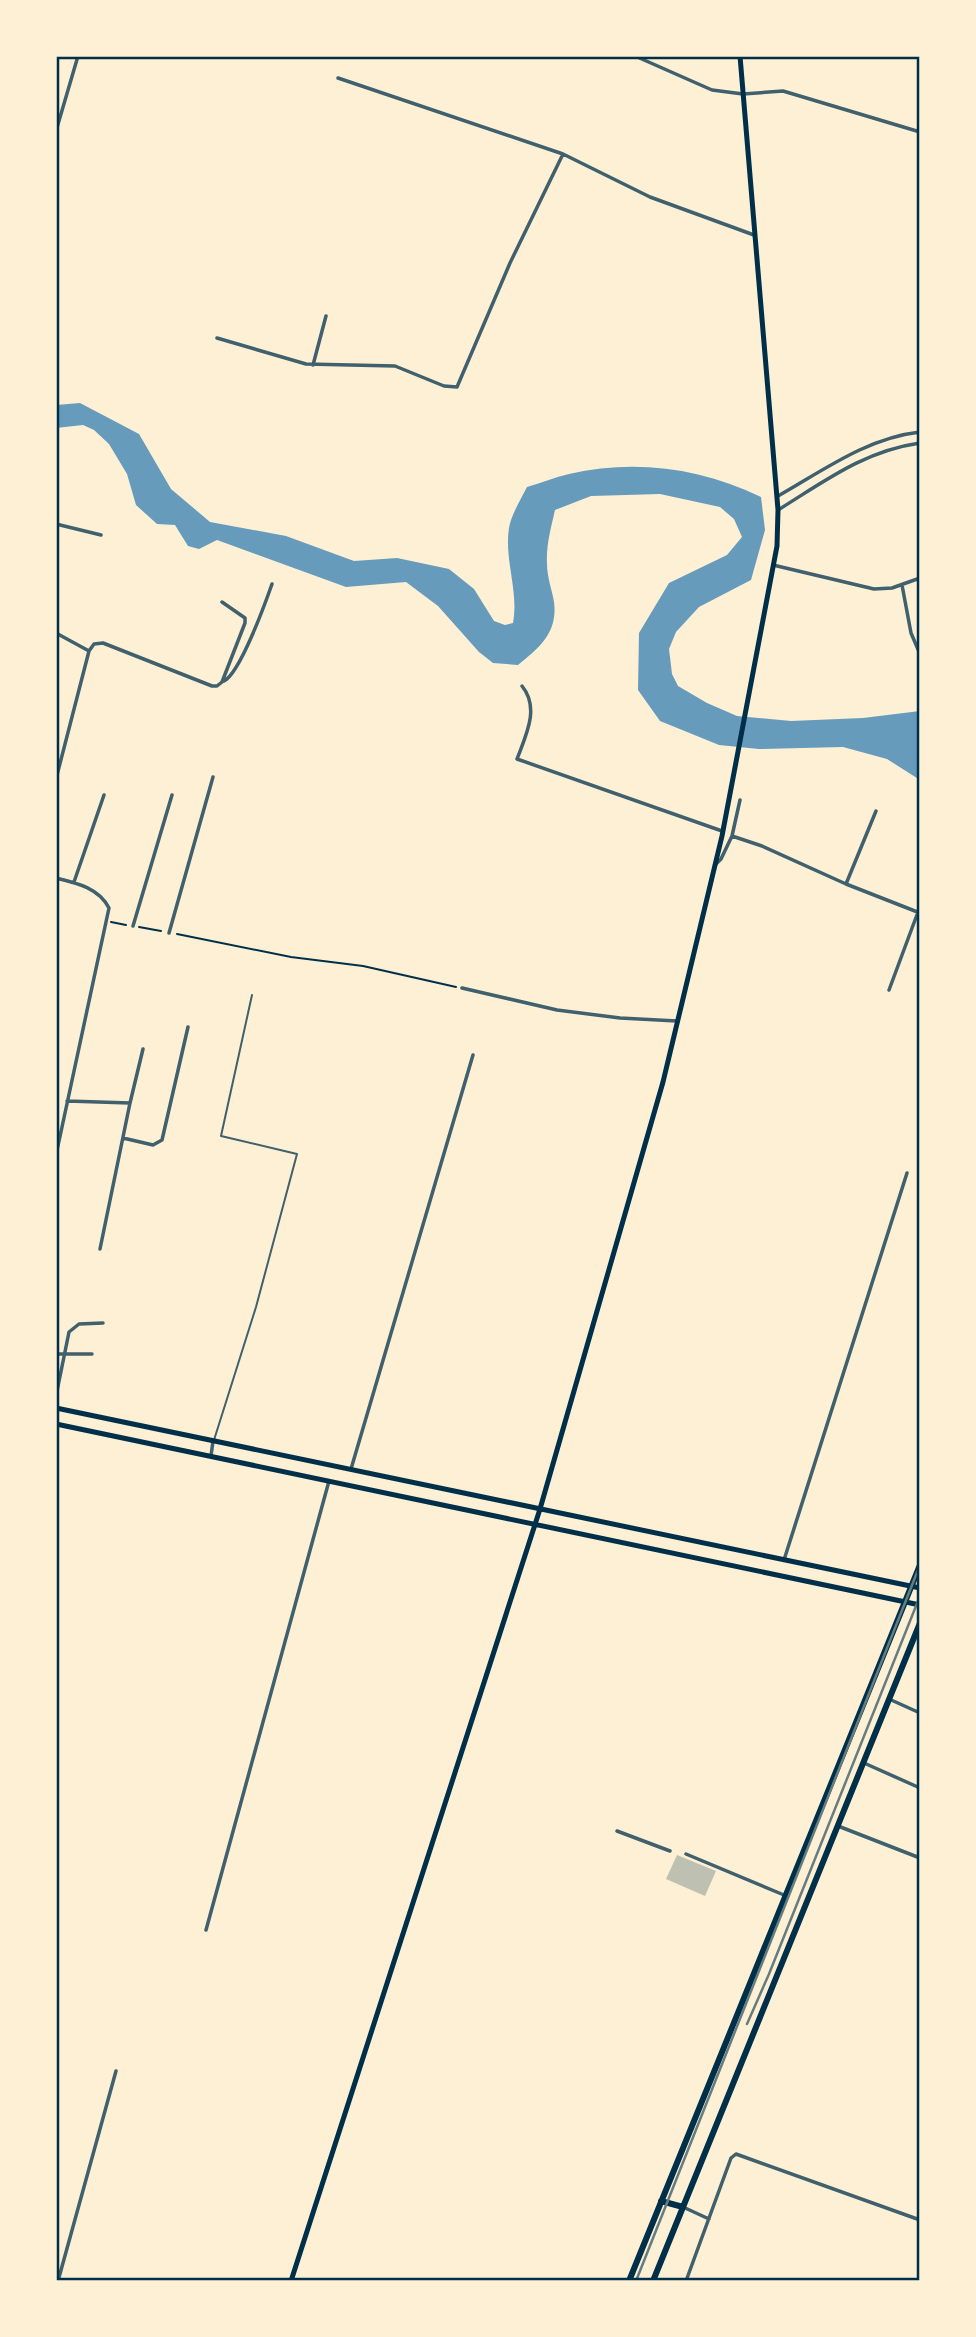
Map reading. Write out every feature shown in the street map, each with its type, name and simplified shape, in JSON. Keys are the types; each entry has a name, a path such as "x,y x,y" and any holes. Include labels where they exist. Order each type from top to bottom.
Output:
{"highway":[{"path":"629,2281 920,1565"},
{"path":"653,2281 920,1623"},
{"path":"661,2201 683,2207"}],"main road":[{"path":"291,2281 540,1509 679,1021 723,831 777,545 778,510 740,56"},
{"path":"56,1408 920,1588"},
{"path":"56,1424 920,1605"}],"street":[{"path":"56,131 78,56"},
{"path":"635,56 712,90 743,94 783,91 920,132"},
{"path":"338,78 563,154 650,197 756,236"},
{"path":"217,338 313,365 395,366 444,386 457,387 510,263 563,154"},
{"path":"313,365 326,316"},
{"path":"778,496 868,444 900,434 920,432"},
{"path":"778,510 856,462 899,446 920,443"},
{"path":"852,454 856,462"},
{"path":"56,524 101,535"},
{"path":"773,565 874,589 902,585 920,578"},
{"path":"56,779 89,650 94,644 103,643 212,687 217,686 230,678 235,671 272,584"},
{"path":"902,585 911,633 920,654"},
{"path":"222,602 244,618 245,623 222,682"},
{"path":"56,633 89,650"},
{"path":"522,686 528,694 532,711 517,759 723,831"},
{"path":"169,933 213,776"},
{"path":"74,882 104,795"},
{"path":"134,926 172,795"},
{"path":"716,864 722,859 733,836 740,800"},
{"path":"846,884 876,811"},
{"path":"733,836 762,845 846,884 919,912 889,990"},
{"path":"56,878 96,891 109,908 56,1155"},
{"path":"462,988 557,1010 620,1018 679,1021"},
{"path":"122,1138 153,1145 162,1140 188,1027"},
{"path":"100,1249 143,1049"},
{"path":"351,1470 473,1055"},
{"path":"67,1101 130,1103"},
{"path":"784,1560 907,1173"},
{"path":"56,1396 69,1332 79,1324 103,1323"},
{"path":"56,1354 92,1354"},
{"path":"211,1456 214,1441"},
{"path":"206,1930 329,1481"},
{"path":"889,1699 920,1713"},
{"path":"863,1763 920,1788"},
{"path":"838,1826 920,1858"},
{"path":"617,1831 670,1851"},
{"path":"686,1854 786,1895"},
{"path":"58,2281 116,2071"},
{"path":"686,2281 731,2158 736,2154 920,2220"},
{"path":"683,2207 709,2218"}],"lane":[{"path":"214,1441 257,1307 297,1154 221,1136 252,995"}],"path":[{"path":"107,922 291,957 363,966 462,988"}],"water":[{"path":"80,403 139,434 171,489 210,522 286,536 354,561 397,558 449,569 474,589 494,621 505,625 513,623 514,611 508,552 509,528 527,487 594,469 643,467 715,479 761,497 765,530 751,580 699,607 676,632 669,649 672,674 678,686 737,716 791,721 863,718 920,711 920,780 887,759 843,747 759,749 719,745 660,721 638,690 639,633 669,583 727,555 742,537 734,519 720,507 660,494 591,496 555,510 547,557 554,602 550,631 540,646 518,665 493,663 479,652 438,606 406,582 346,587 217,540 199,549 188,546 175,525 157,524 136,505 127,474 109,444 94,430 83,425 56,428 56,405"}],"building":[{"path":"677,1855 716,1871 705,1896 666,1879"}],"railway":[{"path":"636,2281 920,1565"},
{"path":"747,2024 920,1596"}]}
